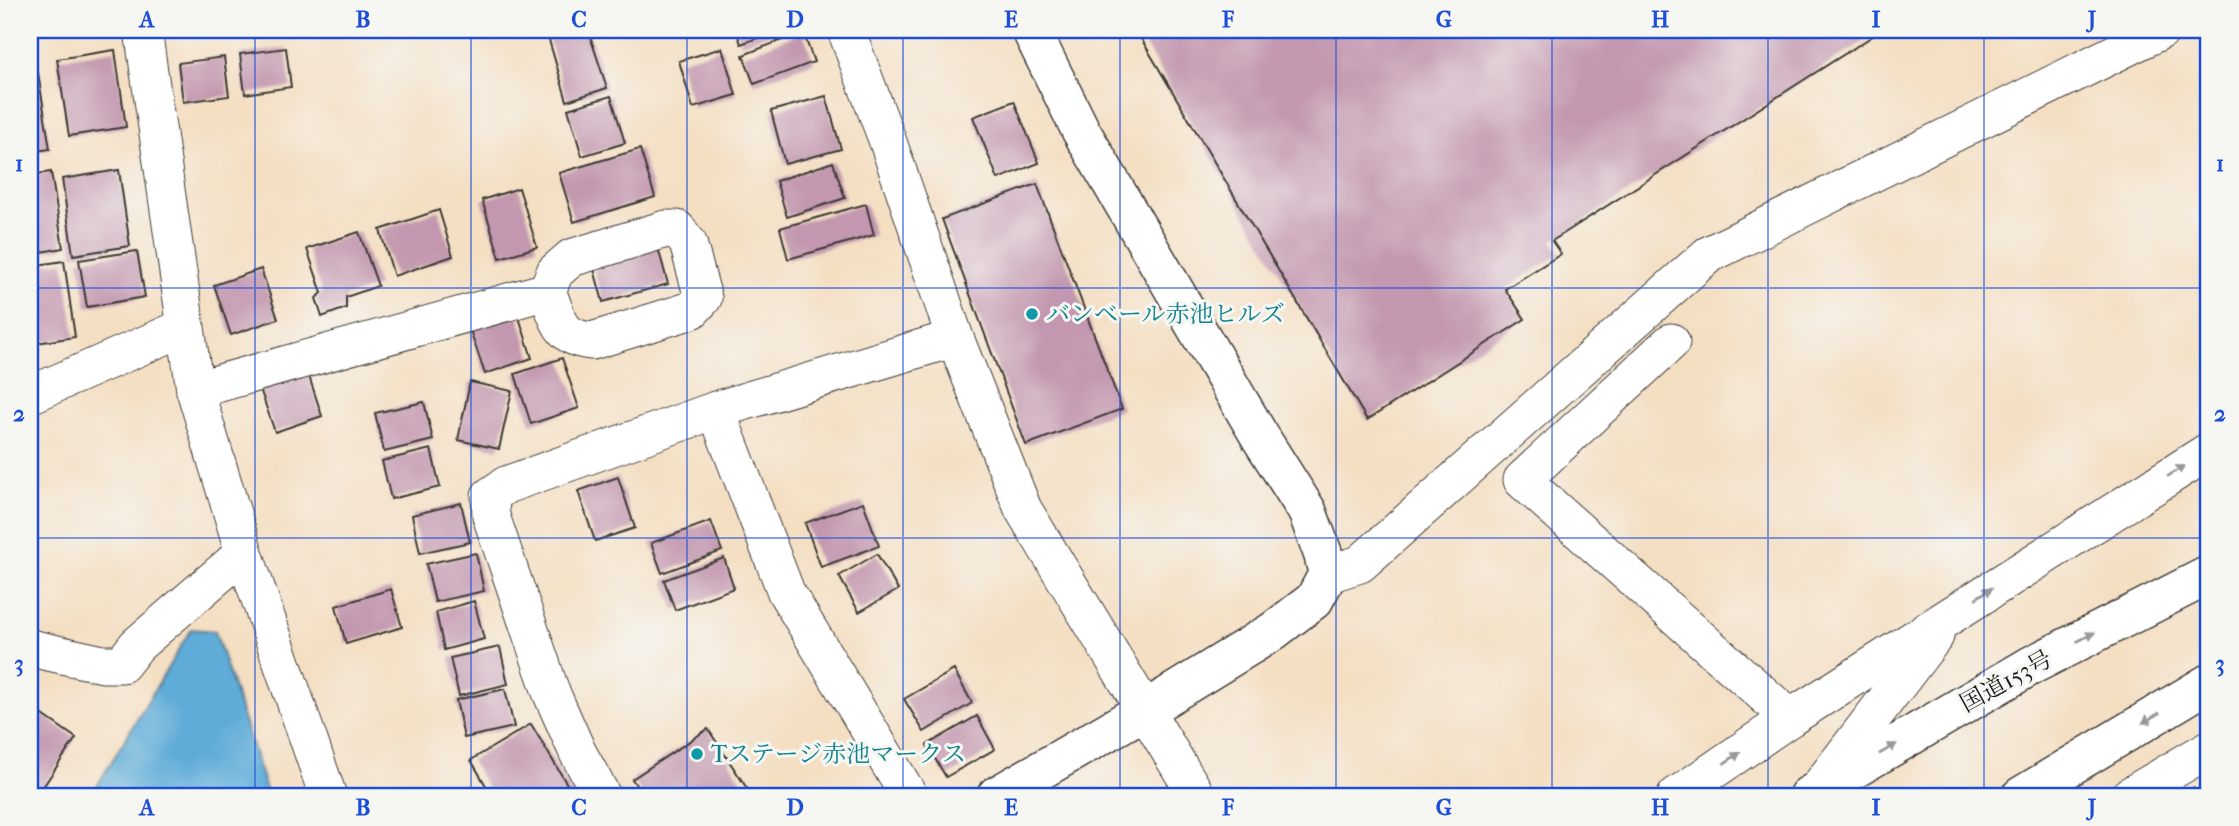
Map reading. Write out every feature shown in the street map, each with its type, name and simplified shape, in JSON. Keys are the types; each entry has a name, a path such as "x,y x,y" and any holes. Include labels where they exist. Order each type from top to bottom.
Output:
{"main road":[{"path":"996,796 1145,710 1272,632 1314,600 1328,575 1307,511 1259,435 1081,131 1031,30"},
{"name":"国道153号","path":"1812,793 2032,665 2209,575"},
{"path":"2021,796 2209,682"}],"street":[{"path":"143,30 195,390 244,553 328,796"},
{"path":"846,30 888,142 955,338 1023,509 1197,796"},
{"path":"1328,575 1360,565 1708,255 2162,30"},
{"path":"195,390 547,291"},
{"path":"30,394 185,327"},
{"path":"602,796 578,753 551,692 491,516 490,496 506,485 716,411 955,338"},
{"path":"1671,342 1522,480 1790,718"},
{"path":"716,411 786,592 909,796"},
{"path":"1676,796 1952,613 2209,451"},
{"path":"30,648 103,664 122,664 137,645 244,553"},
{"path":"1812,793 1952,613"},
{"path":"2129,796 2209,749"}],"water":[{"path":"191,629 215,631 268,796 91,796"}],"building":[{"path":"546,30 588,30 607,88 567,101"},
{"path":"736,30 779,30 741,44"},
{"path":"1136,30 1882,30 1552,241 1561,254 1505,289 1525,319 1367,420"},
{"path":"803,32 814,62 754,84 743,55"},
{"path":"286,48 291,87 245,94 240,54"},
{"path":"722,48 736,95 693,108 679,61"},
{"path":"115,50 126,127 69,136 57,59"},
{"path":"224,57 229,96 183,102 178,63"},
{"path":"38,73 50,149 30,152 30,74"},
{"path":"611,96 625,143 582,156 568,109"},
{"path":"826,96 841,149 785,164 771,111"},
{"path":"1014,101 1039,163 998,179 973,117"},
{"path":"640,149 655,197 574,222 559,173"},
{"path":"833,162 845,198 787,217 776,181"},
{"path":"119,170 130,246 73,255 62,179"},
{"path":"51,172 63,248 30,254 30,175"},
{"name":"バンベール赤池ヒルズ","path":"1037,184 1122,409 1026,445 942,219"},
{"path":"519,188 537,247 500,258 482,200"},
{"path":"866,204 874,235 788,259 780,228"},
{"path":"439,210 453,256 394,276 380,230"},
{"path":"359,232 378,286 346,297 346,308 322,317 316,298 322,293 307,249"},
{"path":"657,244 668,284 603,302 592,262"},
{"path":"137,251 145,297 87,307 79,260"},
{"path":"64,261 75,337 30,344 30,266"},
{"path":"261,269 278,319 231,335 214,285"},
{"path":"516,308 532,358 485,374 468,324"},
{"path":"562,358 579,408 531,424 515,374"},
{"path":"306,367 322,416 275,432 258,383"},
{"path":"470,382 512,391 499,449 458,440"},
{"path":"424,402 433,440 384,452 375,413"},
{"path":"431,449 440,487 391,499 382,461"},
{"path":"618,477 635,528 595,541 578,491"},
{"path":"863,502 879,546 821,567 805,523"},
{"path":"461,503 470,542 420,553 412,515"},
{"path":"711,521 722,551 662,573 651,543"},
{"path":"476,553 484,591 435,602 426,564"},
{"path":"877,554 898,590 859,612 839,576"},
{"path":"724,558 734,588 675,610 664,580"},
{"path":"391,589 402,627 346,644 336,606"},
{"path":"474,601 484,639 444,650 436,612"},
{"path":"500,647 508,684 459,696 450,658"},
{"path":"954,670 972,703 924,732 904,699"},
{"path":"505,689 514,727 464,738 456,700"},
{"path":"30,706 76,738 37,796 30,796"},
{"path":"977,716 995,749 946,777 927,745"},
{"path":"531,724 574,796 492,796 471,760"},
{"name":"Tステージ赤池マークス","path":"708,729 752,796 644,796 632,779"},
{"path":"2193,788 2198,796 2180,796"}],"place":[{"name":"バンベール赤池ヒルズ","path":"1032,314"},
{"name":"Tステージ赤池マークス","path":"697,754"}]}
